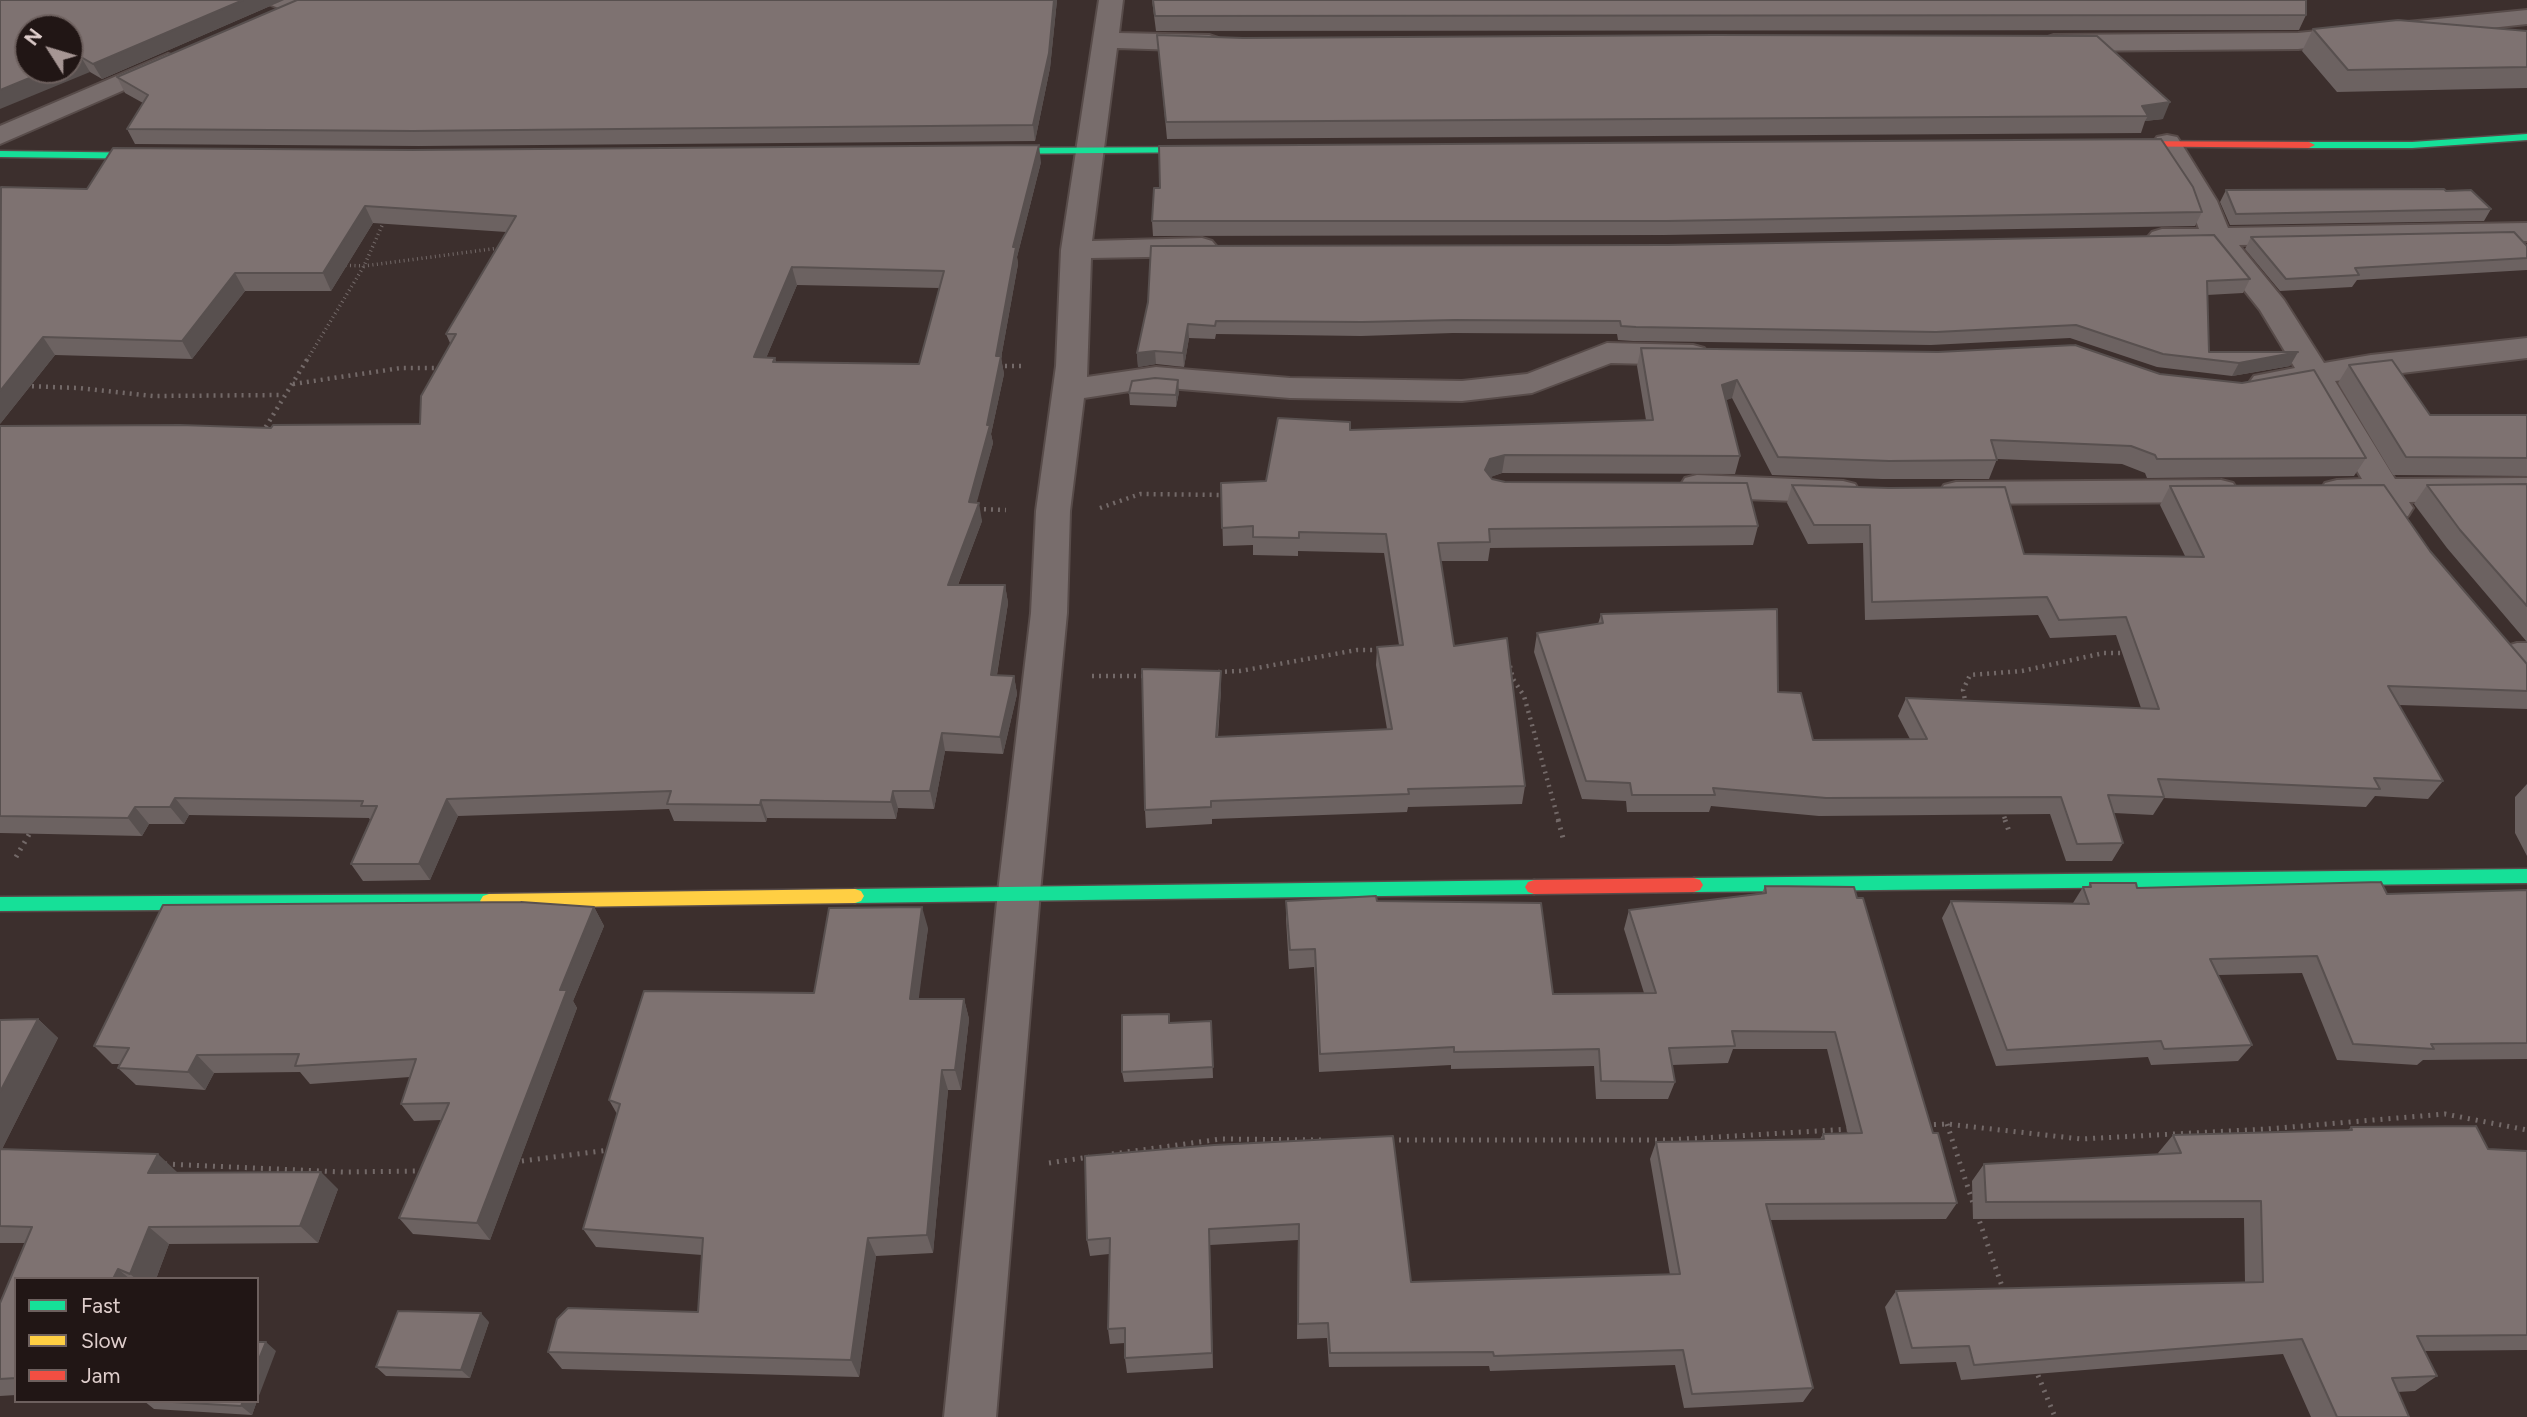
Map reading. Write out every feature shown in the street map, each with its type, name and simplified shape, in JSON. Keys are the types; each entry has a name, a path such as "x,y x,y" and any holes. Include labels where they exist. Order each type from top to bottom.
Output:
{"street":[{"path":"970,1417 1019,892 1049,612 1053,518 1071,378 1076,250 1111,0"},
{"path":"2026,43 2298,41 2527,17"},
{"path":"1107,40 1230,44"},
{"path":"0,136 191,52"},
{"path":"2098,144 2412,145 2527,137"},
{"path":"2167,144 2203,201 2216,236 2273,306 2383,491 2416,536"},
{"path":"979,151 1226,149"},
{"path":"0,154 174,156"},
{"path":"2135,238 2527,232"},
{"path":"1076,250 1227,248"},
{"path":"2232,388 2371,365 2527,348"},
{"path":"1071,378 1156,377 1290,388 1462,391 1532,383 1607,352 1725,356"},
{"path":"1664,486 1868,492"},
{"path":"2302,491 2527,489"},
{"path":"1921,493 2248,491"},
{"path":"0,904 728,900 1019,892 2527,876"}],"path":[{"path":"258,439 364,266 390,209"},
{"path":"338,265 364,266 502,248"},
{"path":"991,366 1071,378"},
{"path":"292,384 401,368 453,368"},
{"path":"13,386 78,388 153,396 283,395"},
{"path":"970,509 1053,518 1140,494 1238,495"},
{"path":"1215,672 1241,671 1357,650 1395,650"},
{"path":"1969,717 1963,690 1970,675 2022,671 2104,653 2130,653"},
{"path":"1504,658 1524,696 1576,886"},
{"path":"1041,677 1152,676"},
{"path":"2000,806 2027,881"},
{"path":"13,861 33,826"},
{"path":"1920,1125 1947,1124 2081,1139 2267,1129 2445,1114 2527,1130"},
{"path":"1947,1124 2009,1304"},
{"path":"1389,1140 1668,1140 1864,1129"},
{"path":"994,1170 1221,1139 1333,1140"},
{"path":"504,1163 615,1149"},
{"path":"163,1164 343,1172 436,1171"},
{"path":"2029,1354 2055,1417"}],"building":[{"path":"0,0 243,0 93,64 84,59 84,14 14,14 15,84 0,90"},
{"path":"297,0 1054,0 1049,53 1033,125 413,131 127,129 148,95 117,77"},
{"path":"1153,0 2306,0 2306,15 1155,16"},
{"path":"2398,20 2527,31 2527,67 2348,70 2313,29"},
{"path":"1157,35 1243,38 2097,36 2170,102 2142,106 2148,116 1166,122"},
{"path":"2161,139 2193,187 2202,212 1667,221 1152,221 1154,188 1160,188 1159,146"},
{"path":"1039,145 1013,247 1016,247 996,356 1001,356 987,425 990,425 969,502 979,503 948,585 1005,585 991,675 1014,676 1000,737 942,733 930,791 893,791 891,802 761,800 760,805 667,804 671,791 447,799 419,864 351,864 377,806 361,806 363,801 175,798 170,807 135,807 128,818 0,816 0,426 180,425 271,428 273,425 420,424 421,396 456,334 446,334 516,216 365,206 323,273 235,273 182,341 43,337 0,391 1,187 87,189 113,148 412,150","holes":["792,267 944,271 919,364 773,362 775,358 754,357"]},
{"path":"2226,190 2471,190 2491,209 2236,214"},
{"path":"2514,232 2527,246 2527,258 2355,268 2359,275 2286,279 2251,237"},
{"path":"2214,235 2250,279 2207,281 2209,352 2298,352 2239,363 2163,354 2076,325 1936,332 1636,327 1621,326 1620,321 1455,320 1216,321 1215,326 1188,324 1183,353 1137,353 1148,302 1151,246 1667,245"},
{"path":"2075,345 2160,374 2242,383 2314,370 2366,458 2157,459 2155,455 2131,446 1991,440 1997,460 1889,461 1778,457 1737,380 1722,385 1740,456 1505,455 1490,459 1485,470 1492,479 1505,482 1747,483 1758,526 1489,529 1490,542 1438,543 1454,646 1507,638 1525,786 1408,789 1409,794 1211,801 1211,807 1145,810 1142,669 1221,671 1216,737 1392,729 1377,647 1403,645 1386,534 1299,532 1299,538 1253,537 1253,526 1222,528 1221,483 1266,481 1278,418 1350,422 1350,430 1653,420 1641,348 1938,352"},
{"path":"2392,360 2430,415 2527,415 2527,458 2406,457 2349,365"},
{"path":"1155,378 1178,380 1176,395 1129,393 1132,381"},
{"path":"2527,484 2527,606 2460,530 2427,485"},
{"path":"1792,485 2005,487 2024,554 2204,557 2170,486 2384,485 2430,551 2527,664 2527,691 2388,686 2443,781 2374,778 2380,789 2158,779 2164,797 2108,795 2123,843 2077,844 2061,797 1826,798 1713,788 1715,795 1632,795 1630,783 1586,781 1537,633 1603,623 1601,614 1777,609 1778,692 1801,693 1813,740 1927,739 1906,698 2159,709 2126,617 2059,620 2047,597 1872,602 1870,525 1814,525"},
{"path":"2381,882 2387,894 2527,890 2527,1043 2431,1044 2434,1049 2353,1044 2317,956 2210,959 2252,1045 2164,1049 2161,1041 2007,1050 1951,901 2089,904 2083,887 2091,887 2090,883 2136,883 2137,888"},
{"path":"1765,886 1854,887 1857,898 1863,898 1933,1133 1938,1133 1957,1203 1766,1204 1813,1388 1692,1394 1683,1350 1494,1356 1493,1352 1330,1353 1328,1323 1298,1324 1299,1224 1209,1229 1212,1353 1125,1358 1125,1328 1108,1329 1110,1238 1087,1240 1085,1156 1214,1145 1393,1136 1411,1282 1680,1274 1656,1142 1824,1139 1823,1134 1862,1133 1835,1032 1732,1031 1735,1046 1669,1048 1675,1082 1601,1081 1599,1049 1454,1052 1454,1047 1320,1054 1315,949 1290,950 1286,901 1376,896 1377,901 1541,903 1553,994 1656,993 1629,910 1766,893"},
{"path":"521,902 594,907 560,990 567,990 477,1223 399,1218 449,1103 401,1104 416,1059 295,1066 299,1054 197,1055 188,1072 118,1068 129,1048 94,1046 163,905"},
{"path":"922,907 910,999 964,999 955,1070 942,1070 927,1235 868,1238 851,1360 548,1352 557,1319 568,1308 698,1312 703,1238 583,1229 620,1104 609,1100 644,991 814,993 829,908"},
{"path":"1169,1014 1169,1023 1211,1021 1213,1067 1122,1072 1122,1015"},
{"path":"38,1019 0,1092 0,1020"},
{"path":"2476,1126 2488,1149 2527,1151 2527,1335 2417,1336 2437,1376 2392,1378 2409,1417 2337,1417 2302,1339 1974,1365 1969,1346 1912,1348 1896,1291 2263,1282 2261,1201 1986,1202 1984,1164 2181,1153 2173,1135 2352,1130 2351,1127"},
{"path":"0,1149 158,1154 148,1173 321,1172 300,1226 149,1227 130,1274 118,1269 114,1277 14,1277 14,1378 0,1379 0,1303 32,1227 0,1226"},
{"path":"398,1311 481,1313 461,1370 376,1367"},
{"path":"259,1342 266,1342 259,1359"},
{"path":"190,1403 242,1403 241,1406"}],"traffic: fast":[{"path":"2309,145 2412,145 2527,137"},
{"path":"989,151 1212,150"},
{"path":"0,154 159,156"},
{"path":"1694,885 2527,876"},
{"path":"855,896 1534,887"},
{"path":"0,904 489,901"}],"traffic: slow":[{"path":"489,901 855,896"}],"traffic: jam":[{"path":"2113,144 2309,145"},
{"path":"1534,887 1694,885"}]}
